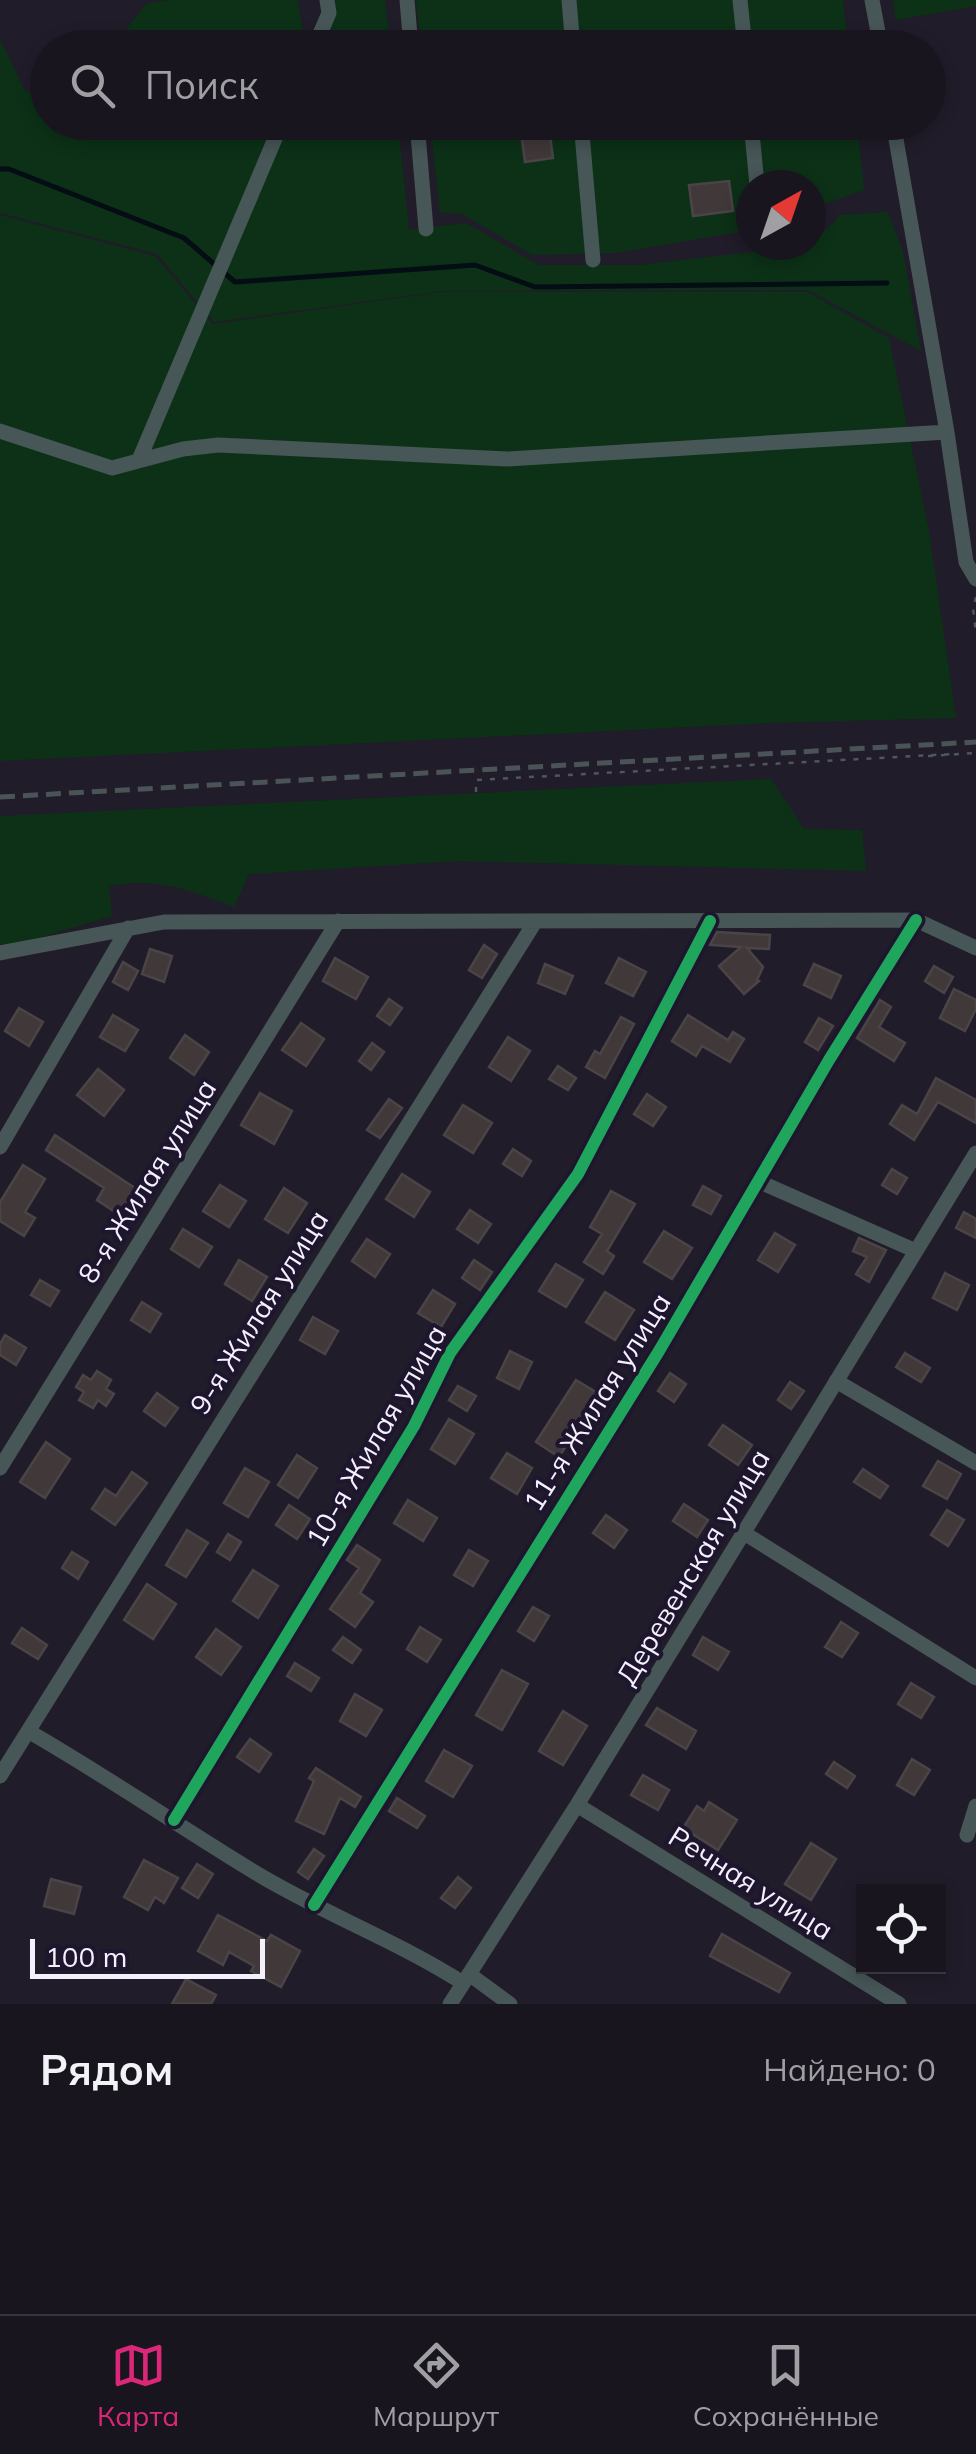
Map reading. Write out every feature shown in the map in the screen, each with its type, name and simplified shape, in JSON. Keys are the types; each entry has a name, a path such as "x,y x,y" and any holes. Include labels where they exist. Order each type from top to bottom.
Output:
{"street":[{"path":"407,0 410,30"},
{"path":"569,0 572,30"},
{"path":"740,0 742,30"},
{"path":"872,0 877,30"},
{"path":"320,30 328,6"},
{"path":"139,460 274,140"},
{"path":"419,140 426,229"},
{"path":"582,140 594,260"},
{"path":"752,140 755,170"},
{"path":"897,140 966,562 976,579"},
{"path":"0,431 112,468 218,444 507,459 947,432"},
{"path":"0,953 164,922 338,921 916,920 976,948"},
{"name":"11-я Жилая улица","path":"314,1905 648,1368 828,1060 916,920"},
{"name":"8-я Жилая улица","path":"0,1468 338,921"},
{"name":"9-я Жилая улица","path":"0,1776 534,922"},
{"name":"10-я Жилая улица","path":"174,1820 414,1426 450,1353 578,1174 710,922"},
{"path":"0,1147 128,928"},
{"name":"Деревенская улица","path":"450,2004 577,1805 976,1154"},
{"path":"760,1182 916,1251"},
{"path":"836,1381 976,1463"},
{"path":"744,1532 976,1678"},
{"path":"28,1731 314,1905 510,2004"},
{"name":"Речная улица","path":"577,1805 899,2004"},
{"path":"967,1834 976,1806"}],"path":[{"path":"976,597 976,634"},
{"path":"476,792 476,780 976,753"}],"green space":[{"path":"298,0 302,30 125,30 147,3"},
{"path":"334,0 385,0 389,30 317,30 335,16"},
{"path":"416,0 843,0 846,30 419,30"},
{"path":"893,0 976,0 976,6 896,20"},
{"path":"0,39 25,91 30,93 30,140 400,140 409,230 466,223 539,265 639,265 736,254 736,260 826,260 826,229 840,215 888,212 903,252 921,351 808,290 444,291 214,322 157,254 0,213"},
{"path":"432,140 859,140 864,190 826,204 826,170 736,170 736,233 615,253 532,255 462,214 440,212"},
{"path":"0,215 155,256 213,324 442,292 807,292 889,338 929,531 956,718 769,723 0,761"},
{"path":"771,779 804,829 862,830 866,871 460,861 249,874 234,907 173,887 127,884 109,886 112,916 12,946 0,944 0,816"}],"building":[{"path":"522,140 551,140 553,158 525,162"},
{"path":"729,181 733,211 693,216 689,185"},
{"path":"717,932 770,935 769,949 747,948 763,967 759,981 744,994 719,966 741,947 710,945"},
{"path":"484,945 497,954 482,978 469,970"},
{"path":"150,949 172,956 164,982 142,974"},
{"path":"335,958 368,977 356,999 323,981"},
{"path":"619,958 646,972 633,996 606,983"},
{"path":"123,962 138,971 128,990 113,982"},
{"path":"545,964 573,976 565,994 538,983"},
{"path":"814,964 841,976 831,998 804,985"},
{"path":"934,966 953,977 944,993 925,981"},
{"path":"954,989 976,1000 976,1009 965,1031 940,1018"},
{"path":"389,999 402,1008 390,1025 377,1016"},
{"path":"880,1000 891,1007 879,1027 905,1043 894,1061 857,1038"},
{"path":"19,1008 43,1022 29,1046 5,1031"},
{"path":"113,1015 138,1030 125,1051 100,1037"},
{"path":"688,1015 728,1040 733,1032 744,1039 730,1062 702,1046 696,1056 672,1041"},
{"path":"621,1017 634,1024 605,1078 586,1067 595,1051 600,1054"},
{"path":"819,1018 833,1026 818,1050 805,1042"},
{"path":"301,1023 324,1039 306,1066 282,1050"},
{"path":"185,1035 209,1052 194,1075 170,1058"},
{"path":"508,1037 530,1051 511,1081 489,1067"},
{"path":"372,1043 384,1052 371,1070 359,1061"},
{"path":"558,1066 576,1078 568,1090 549,1079"},
{"path":"98,1069 124,1090 104,1116 77,1095"},
{"path":"936,1078 976,1100 976,1123 938,1102 914,1140 890,1124 902,1105 917,1114"},
{"path":"260,1093 292,1111 274,1144 241,1125"},
{"path":"647,1094 666,1107 653,1126 634,1114"},
{"path":"389,1099 402,1108 380,1138 367,1130"},
{"path":"463,1105 492,1123 473,1153 444,1135"},
{"path":"55,1135 138,1190 121,1216 97,1200 104,1188 46,1150"},
{"path":"513,1149 531,1161 522,1176 503,1164"},
{"path":"23,1165 45,1179 25,1212 35,1218 24,1236 0,1221 0,1202"},
{"path":"892,1169 907,1178 897,1194 882,1185"},
{"path":"402,1174 430,1192 414,1217 386,1199"},
{"path":"220,1185 246,1201 229,1227 203,1211"},
{"path":"703,1186 721,1196 711,1214 693,1205"},
{"path":"284,1188 307,1203 288,1233 265,1219"},
{"path":"611,1191 635,1204 607,1251 614,1256 603,1274 584,1262 602,1234 590,1227"},
{"path":"470,1210 491,1224 478,1243 457,1229"},
{"path":"964,1212 976,1219 976,1238 956,1228"},
{"path":"183,1229 212,1247 199,1267 171,1249"},
{"path":"664,1231 692,1248 672,1279 644,1262"},
{"path":"775,1233 795,1245 778,1272 758,1260"},
{"path":"859,1238 886,1250 869,1282 856,1274 867,1257 853,1251"},
{"path":"367,1239 390,1254 375,1277 352,1261"},
{"path":"239,1260 267,1277 252,1301 225,1284"},
{"path":"474,1260 492,1272 480,1290 462,1278"},
{"path":"556,1264 583,1280 566,1307 539,1291"},
{"path":"945,1273 969,1285 957,1310 933,1298"},
{"path":"40,1280 59,1291 50,1306 31,1295"},
{"path":"433,1290 455,1304 441,1327 418,1313"},
{"path":"605,1292 634,1310 615,1340 586,1322"},
{"path":"142,1302 161,1314 150,1332 131,1320"},
{"path":"313,1317 338,1331 325,1354 300,1340"},
{"path":"5,1335 26,1348 16,1365 0,1355"},
{"path":"510,1351 532,1362 519,1389 497,1378"},
{"path":"905,1353 930,1368 921,1382 896,1367"},
{"path":"97,1371 111,1380 106,1389 114,1394 106,1406 98,1400 93,1408 79,1400 84,1392 76,1387 83,1375 91,1380"},
{"path":"670,1373 686,1384 674,1402 658,1391"},
{"path":"576,1380 599,1394 559,1457 536,1442"},
{"path":"790,1382 804,1391 791,1409 778,1400"},
{"path":"458,1386 476,1396 467,1411 449,1400"},
{"path":"157,1393 178,1408 165,1426 144,1411"},
{"path":"449,1419 474,1434 455,1464 431,1449"},
{"path":"723,1425 752,1445 738,1465 709,1445"},
{"path":"46,1442 70,1459 45,1498 20,1482"},
{"path":"507,1453 532,1468 517,1494 491,1478"},
{"path":"297,1455 317,1468 298,1498 278,1485"},
{"path":"938,1461 961,1474 947,1499 923,1486"},
{"path":"245,1468 269,1482 248,1517 224,1503"},
{"path":"863,1469 888,1486 880,1498 854,1482"},
{"path":"132,1472 147,1483 115,1525 92,1509 105,1489 116,1496"},
{"path":"408,1500 437,1518 423,1541 394,1523"},
{"path":"684,1504 708,1520 697,1537 673,1521"},
{"path":"289,1505 310,1519 297,1539 276,1525"},
{"path":"947,1510 964,1520 948,1546 931,1535"},
{"path":"606,1515 627,1530 614,1548 593,1533"},
{"path":"187,1530 208,1543 186,1577 166,1565"},
{"path":"228,1534 241,1542 230,1560 217,1552"},
{"path":"357,1545 380,1560 360,1593 373,1602 355,1627 330,1609 359,1568 347,1560"},
{"path":"469,1550 488,1561 473,1586 454,1575"},
{"path":"72,1552 88,1562 78,1579 62,1568"},
{"path":"253,1570 278,1586 258,1618 233,1601"},
{"path":"147,1584 176,1604 153,1639 124,1620"},
{"path":"533,1607 549,1616 534,1641 518,1631"},
{"path":"841,1622 858,1633 842,1657 825,1647"},
{"path":"420,1627 441,1640 427,1662 407,1649"},
{"path":"22,1628 47,1645 38,1659 12,1643"},
{"path":"216,1629 241,1647 221,1675 196,1657"},
{"path":"343,1637 361,1650 352,1663 333,1650"},
{"path":"703,1637 729,1652 718,1670 693,1655"},
{"path":"295,1663 319,1678 311,1691 287,1676"},
{"path":"502,1670 528,1684 502,1730 476,1715"},
{"path":"911,1683 934,1697 921,1718 898,1704"},
{"path":"355,1694 382,1710 366,1736 340,1721"},
{"path":"657,1708 696,1731 686,1749 646,1725"},
{"path":"563,1711 587,1726 563,1765 539,1751"},
{"path":"250,1739 271,1754 259,1772 237,1757"},
{"path":"444,1750 472,1766 453,1797 426,1781"},
{"path":"912,1759 930,1770 914,1795 897,1785"},
{"path":"834,1762 855,1776 847,1788 826,1774"},
{"path":"316,1768 361,1797 355,1807 340,1798 324,1834 296,1821 314,1781 309,1778"},
{"path":"643,1775 669,1790 658,1810 631,1795"},
{"path":"397,1798 425,1816 417,1828 389,1811"},
{"path":"709,1802 737,1820 718,1850 683,1828 697,1806 704,1811"},
{"path":"811,1843 836,1859 811,1900 785,1884"},
{"path":"314,1849 324,1856 308,1879 298,1872"},
{"path":"144,1860 178,1878 164,1903 155,1897 148,1910 124,1897"},
{"path":"197,1864 213,1874 198,1898 182,1888"},
{"path":"458,1877 471,1888 455,1908 441,1898"},
{"path":"51,1879 81,1887 74,1914 44,1906"},
{"path":"218,1915 267,1941 271,1935 300,1951 281,1987 251,1971 254,1966 229,1952 223,1965 198,1951"},
{"path":"722,1934 790,1973 779,1992 710,1956"},
{"path":"186,1979 216,1995 211,2004 172,2004"}],"waterway":[{"path":"0,169 9,169 184,238 235,282 475,265 535,287 887,283"}],"railway":[{"path":"0,797 976,742"}],"cycle path":[{"path":"314,1905 659,1351 829,1060 916,920"},
{"path":"174,1820 414,1426 450,1353 578,1174 710,921"}]}
